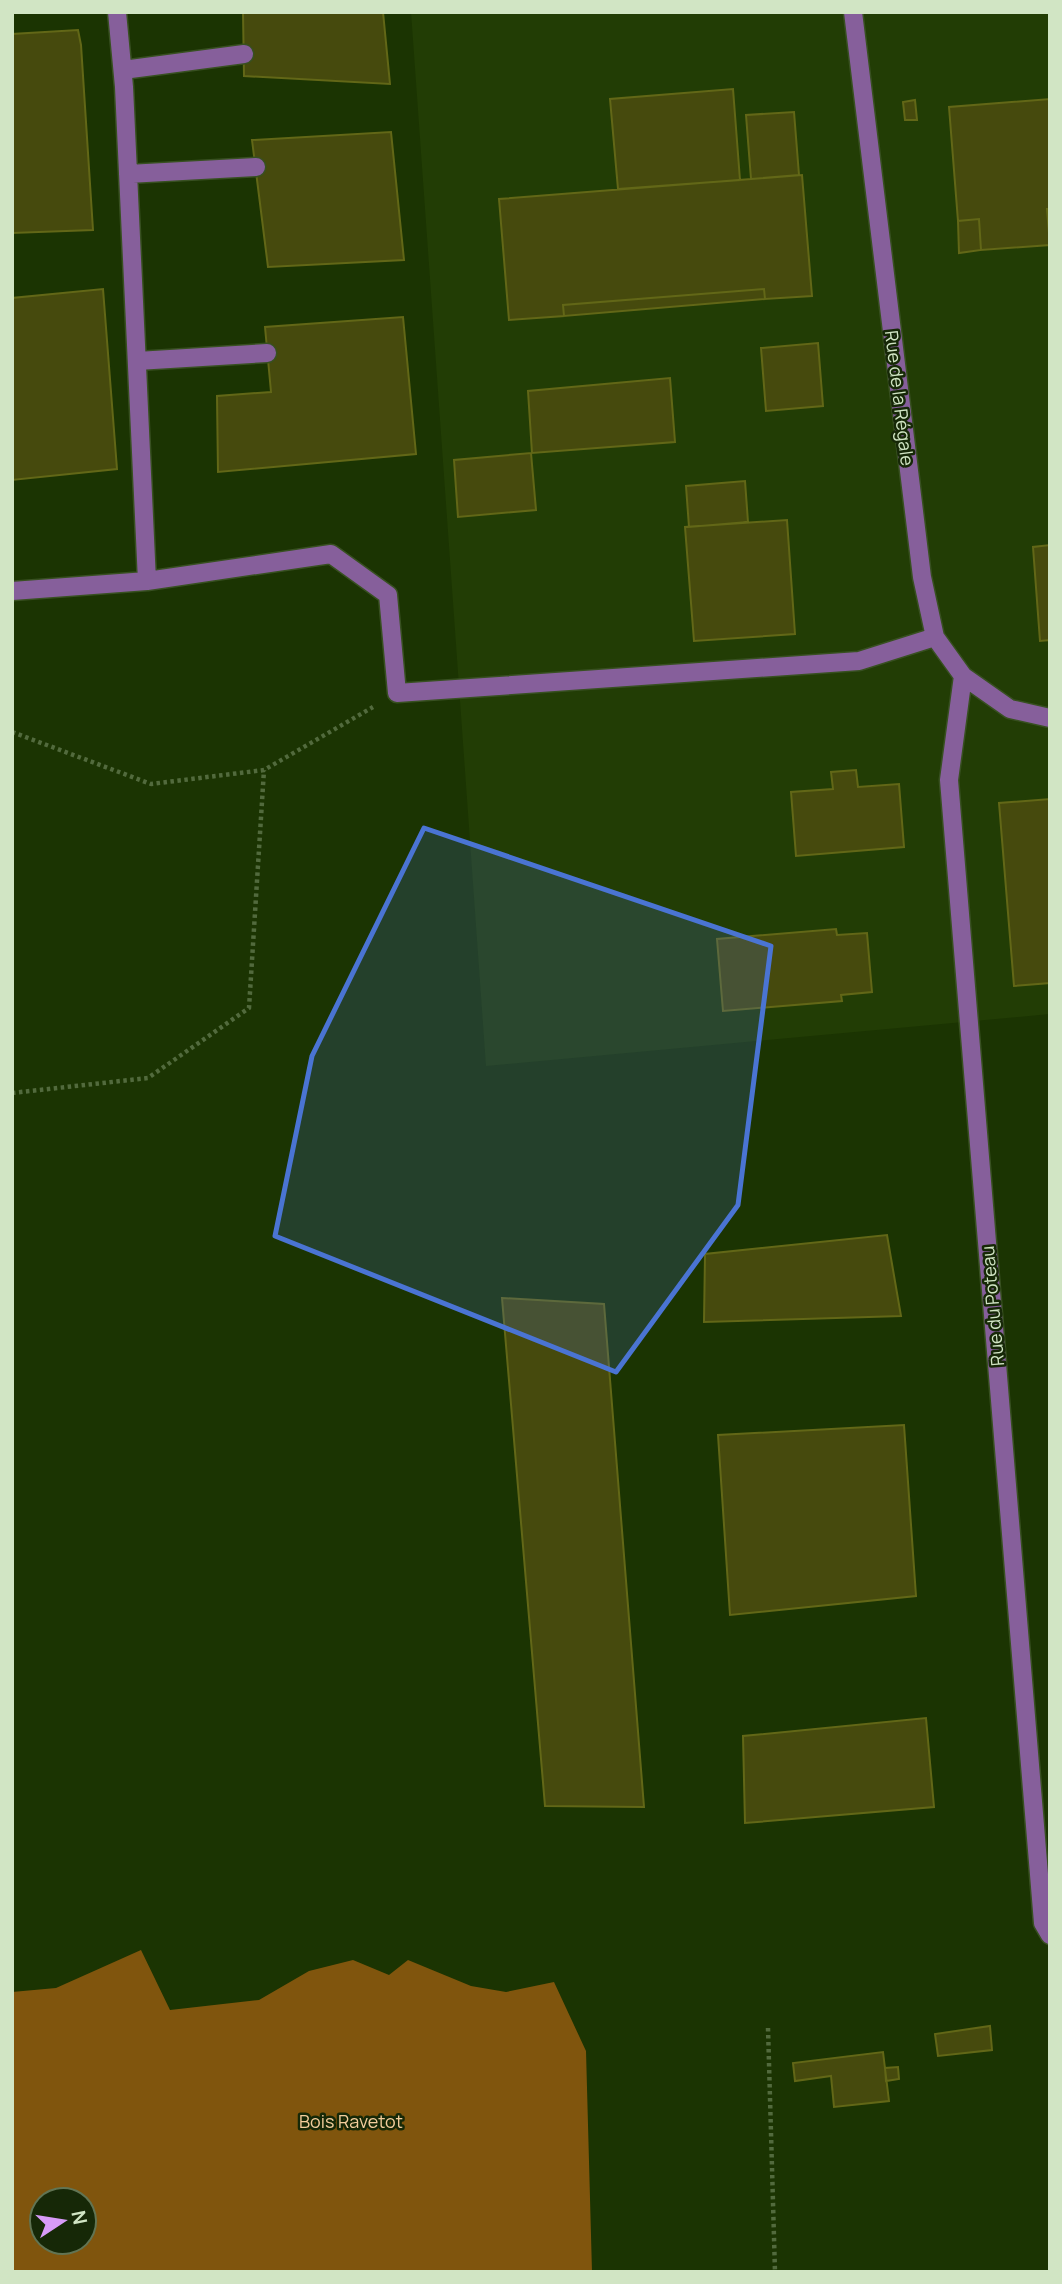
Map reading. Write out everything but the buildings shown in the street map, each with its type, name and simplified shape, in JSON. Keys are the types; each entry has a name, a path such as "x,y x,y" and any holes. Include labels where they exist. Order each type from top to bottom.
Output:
{"street":[{"path":"117,12 123,70 147,581"},
{"name":"Rue de la Régale","path":"853,12 922,577 935,637 963,676 1010,709 1050,718"},
{"path":"123,70 244,54"},
{"path":"128,174 256,167"},
{"path":"137,361 267,354"},
{"path":"12,591 147,581 331,554 388,595 397,693 859,662 935,637"},
{"name":"Rue du Poteau","path":"963,676 949,780 1043,1923 1050,1935"}],"path":[{"path":"12,732 151,784 264,770 397,693"},
{"path":"12,1093 149,1078 249,1008 264,770"},
{"path":"768,2028 775,2272"}],"highlighted area":[{"path":"424,828 771,946 738,1205 616,1372 275,1236 312,1056"}],"shaded area":[{"path":"411,12 1050,12 1050,1014 486,1066"}],"green space":[{"name":"Bois Ravetot","path":"141,1950 170,2010 259,2000 309,1971 353,1960 389,1975 408,1960 471,1986 506,1992 554,1982 586,2051 592,2272 12,2272 12,1992 56,1988"}]}
